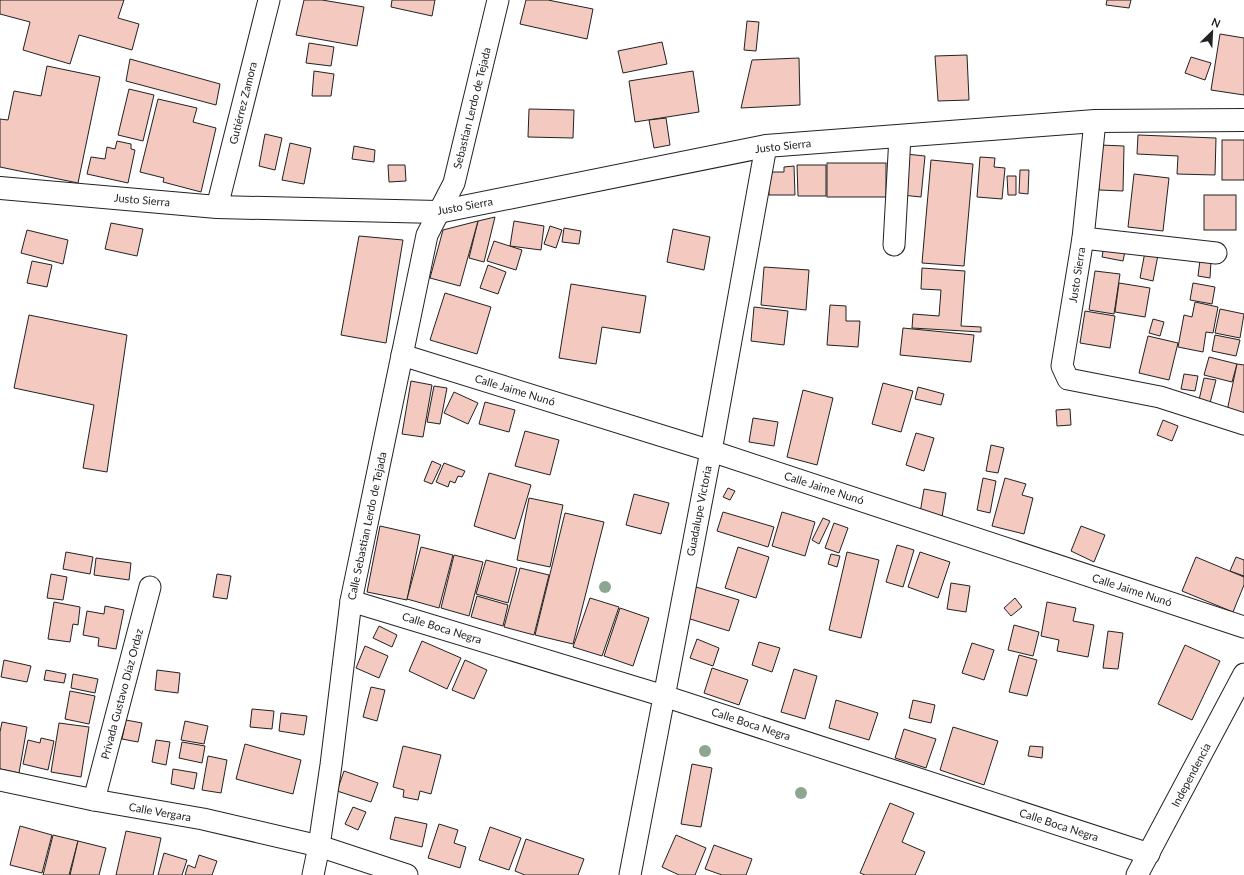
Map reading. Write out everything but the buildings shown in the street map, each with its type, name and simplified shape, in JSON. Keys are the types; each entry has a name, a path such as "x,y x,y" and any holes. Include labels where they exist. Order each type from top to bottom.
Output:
{"main road":[{"name":"Justo Sierra","path":"0,188 217,207 438,212 766,146 1095,121 1244,120"}],"street":[{"name":"Sebastian Lerdo de Tejada","path":"438,212 454,183 498,0"},
{"name":"Gutiérrez Zamora","path":"217,207 264,1"},
{"name":"Justo Sierra","path":"1095,121 1083,238 1062,366 1068,379 1160,397 1244,424"},
{"path":"894,245 900,136"},
{"name":"Guadalupe Victoria","path":"630,875 711,451 766,146"},
{"name":"Calle Sebastian Lerdo de Tejada","path":"319,846 351,601 427,235 438,212"},
{"path":"1083,238 1216,253"},
{"name":"Calle Jaime Nunó","path":"402,355 711,451 1244,627"},
{"name":"Privada Gustavo Díaz Ordaz","path":"94,800 150,587"},
{"name":"Calle Boca Negra","path":"351,601 664,696 1149,854"},
{"name":"Independencia","path":"1136,875 1149,854 1244,674"},
{"name":"Calle Vergara","path":"0,780 94,800 203,819 319,846 407,875"},
{"path":"313,875 319,846"}]}
